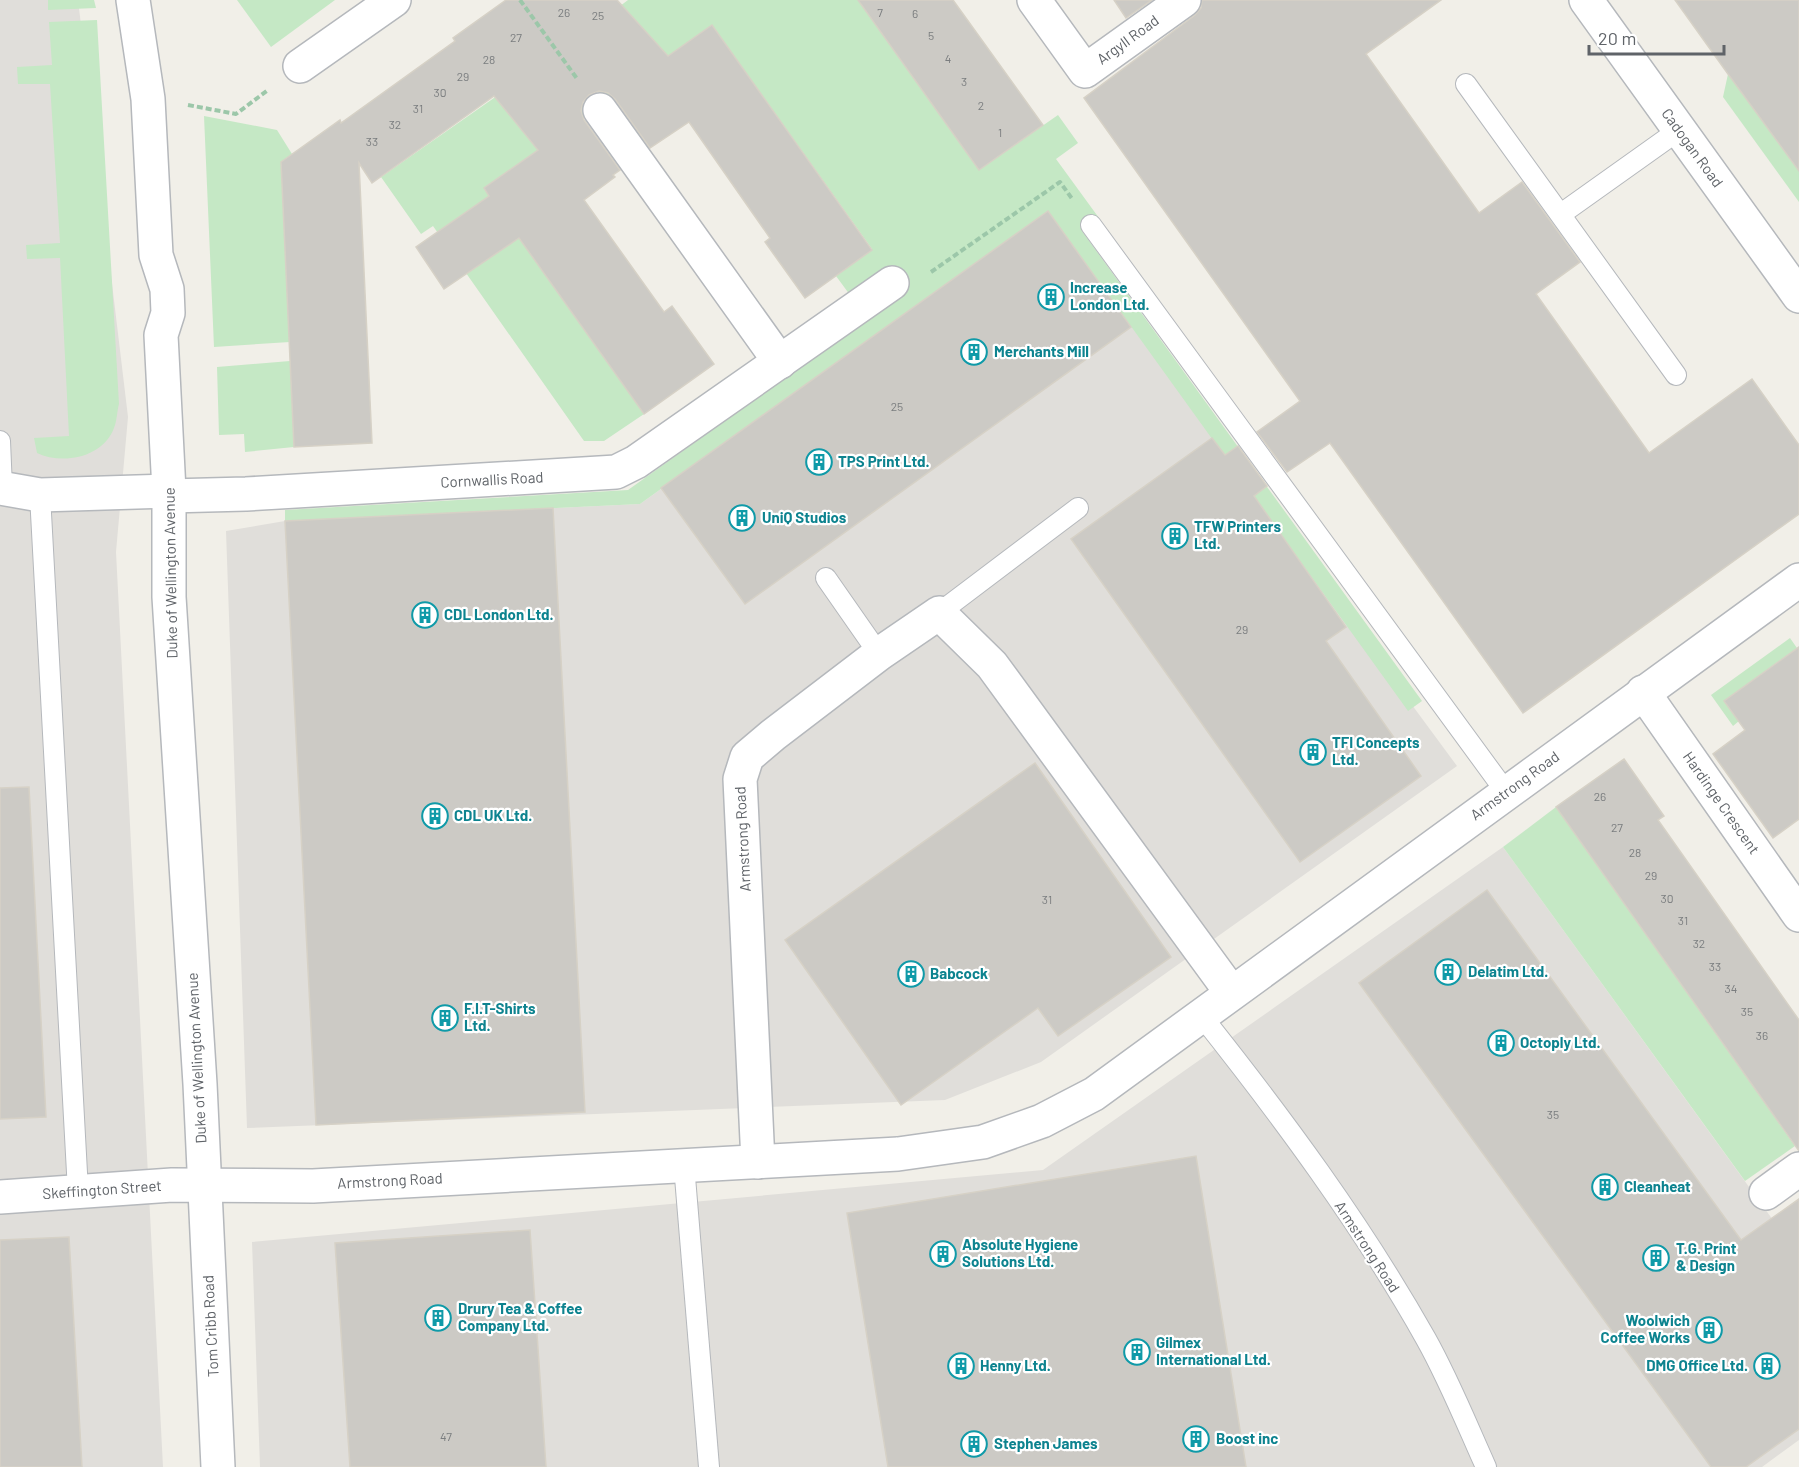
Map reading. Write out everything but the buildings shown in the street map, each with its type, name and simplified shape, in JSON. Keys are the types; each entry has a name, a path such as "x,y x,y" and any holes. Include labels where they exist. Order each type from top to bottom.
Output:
{"street":[{"name":"Duke of Wellington Avenue","path":"133,0 148,99 156,255 166,289 168,313 161,335 169,494 169,597 200,1084 203,1185"},
{"path":"300,66 394,0"},
{"name":"Argyll Road","path":"1034,0 1085,71 1184,0"},
{"name":"Cadogan Road","path":"1586,0 1799,296"},
{"path":"600,110 780,362"},
{"name":"Cornwallis Road","path":"1,488 40,495 256,494 616,472 636,462 892,283"},
{"name":"Armstrong Road","path":"203,1185 313,1186 898,1154 983,1142 1042,1121 1094,1094 1200,1014 1799,580"},
{"path":"939,613 992,665 1231,992"},
{"name":"Armstrong Road","path":"758,1162 740,779 747,757 879,654 939,613"},
{"name":"Hardinge Crescent","path":"1643,692 1799,915"},
{"path":"1766,1193 1799,1169"},
{"name":"Skeffington Street","path":"0,1197 203,1185"},
{"name":"Tom Cribb Road","path":"203,1185 218,1467"}],"lane":[{"path":"1466,84 1676,375"},
{"path":"1561,214 1679,130"},
{"path":"1091,225 1506,792"},
{"path":"0,441 1,488"},
{"path":"40,495 78,1191"},
{"name":"Armstrong Road","path":"939,613 1078,508"},
{"path":"826,578 879,654"},
{"name":"Armstrong Road","path":"1200,1014 1298,1143 1426,1338 1486,1467"},
{"path":"684,1165 709,1467"}],"path":[{"path":"520,0 600,110"},
{"path":"184,104 236,114"},
{"path":"892,283 906,289 1060,182 1091,225"}],"shaded area":[{"path":"0,0 78,0 128,417 116,552 163,1467 0,1467"},
{"path":"1048,211 1457,766 1041,1062 945,1100 247,1128 226,531 285,521 640,504"},
{"path":"1503,847 1799,1256 1799,1440 1762,1467 260,1467 252,1242 1043,1170"}],"green space":[{"path":"48,0 94,0 96,8 48,10"},
{"path":"237,0 335,0 271,47"},
{"path":"628,0 858,0 979,170 1058,115 1078,143 1056,159 1099,218 1082,231 1422,701 1408,711 1048,211 640,504 285,521 285,510 628,490 903,294 850,295 836,276 872,249 712,25 605,102 567,46"},
{"path":"97,20 119,404 114,428 109,438 101,446 81,456 47,457 37,453 34,438 69,436 60,258 27,259 26,245 60,243 50,84 18,84 17,67 52,65 49,22"},
{"path":"551,58 590,113 484,189 644,414 604,441 584,441 433,226 421,234 381,177"},
{"path":"1728,74 1799,171 1799,202 1723,97"},
{"path":"204,116 277,130 292,154 281,162 290,342 214,347"},
{"path":"290,361 294,447 245,452 244,434 219,435 217,367"},
{"path":"1790,638 1797,648 1724,701 1739,721 1733,726 1711,695"},
{"path":"1556,807 1795,1146 1745,1181 1503,847"}],"place":[{"name":"Increase London Ltd.","path":"1051,297"},
{"name":"Merchants Mill","path":"974,352"},
{"name":"TPS Print Ltd.","path":"819,462"},
{"name":"UniQ Studios","path":"742,518"},
{"name":"TFW Printers Ltd.","path":"1175,536"},
{"name":"CDL London Ltd.","path":"425,615"},
{"name":"TFI Concepts Ltd.","path":"1313,752"},
{"name":"CDL UK Ltd.","path":"435,816"},
{"name":"Delatim Ltd.","path":"1448,972"},
{"name":"Babcock","path":"911,974"},
{"name":"F.I.T-Shirts Ltd.","path":"445,1018"},
{"name":"Octoply Ltd.","path":"1501,1043"},
{"name":"Cleanheat","path":"1605,1187"},
{"name":"Absolute Hygiene Solutions Ltd.","path":"943,1254"},
{"name":"T.G. Print & Design","path":"1656,1258"},
{"name":"Drury Tea & Coffee Company Ltd.","path":"438,1318"},
{"name":"Woolwich Coffee Works","path":"1709,1330"},
{"name":"Gilmex International Ltd.","path":"1137,1352"},
{"name":"Henny Ltd.","path":"961,1366"},
{"name":"DMG Office Ltd.","path":"1767,1366"},
{"name":"Boost inc","path":"1196,1439"},
{"name":"Stephen James","path":"974,1444"}]}
